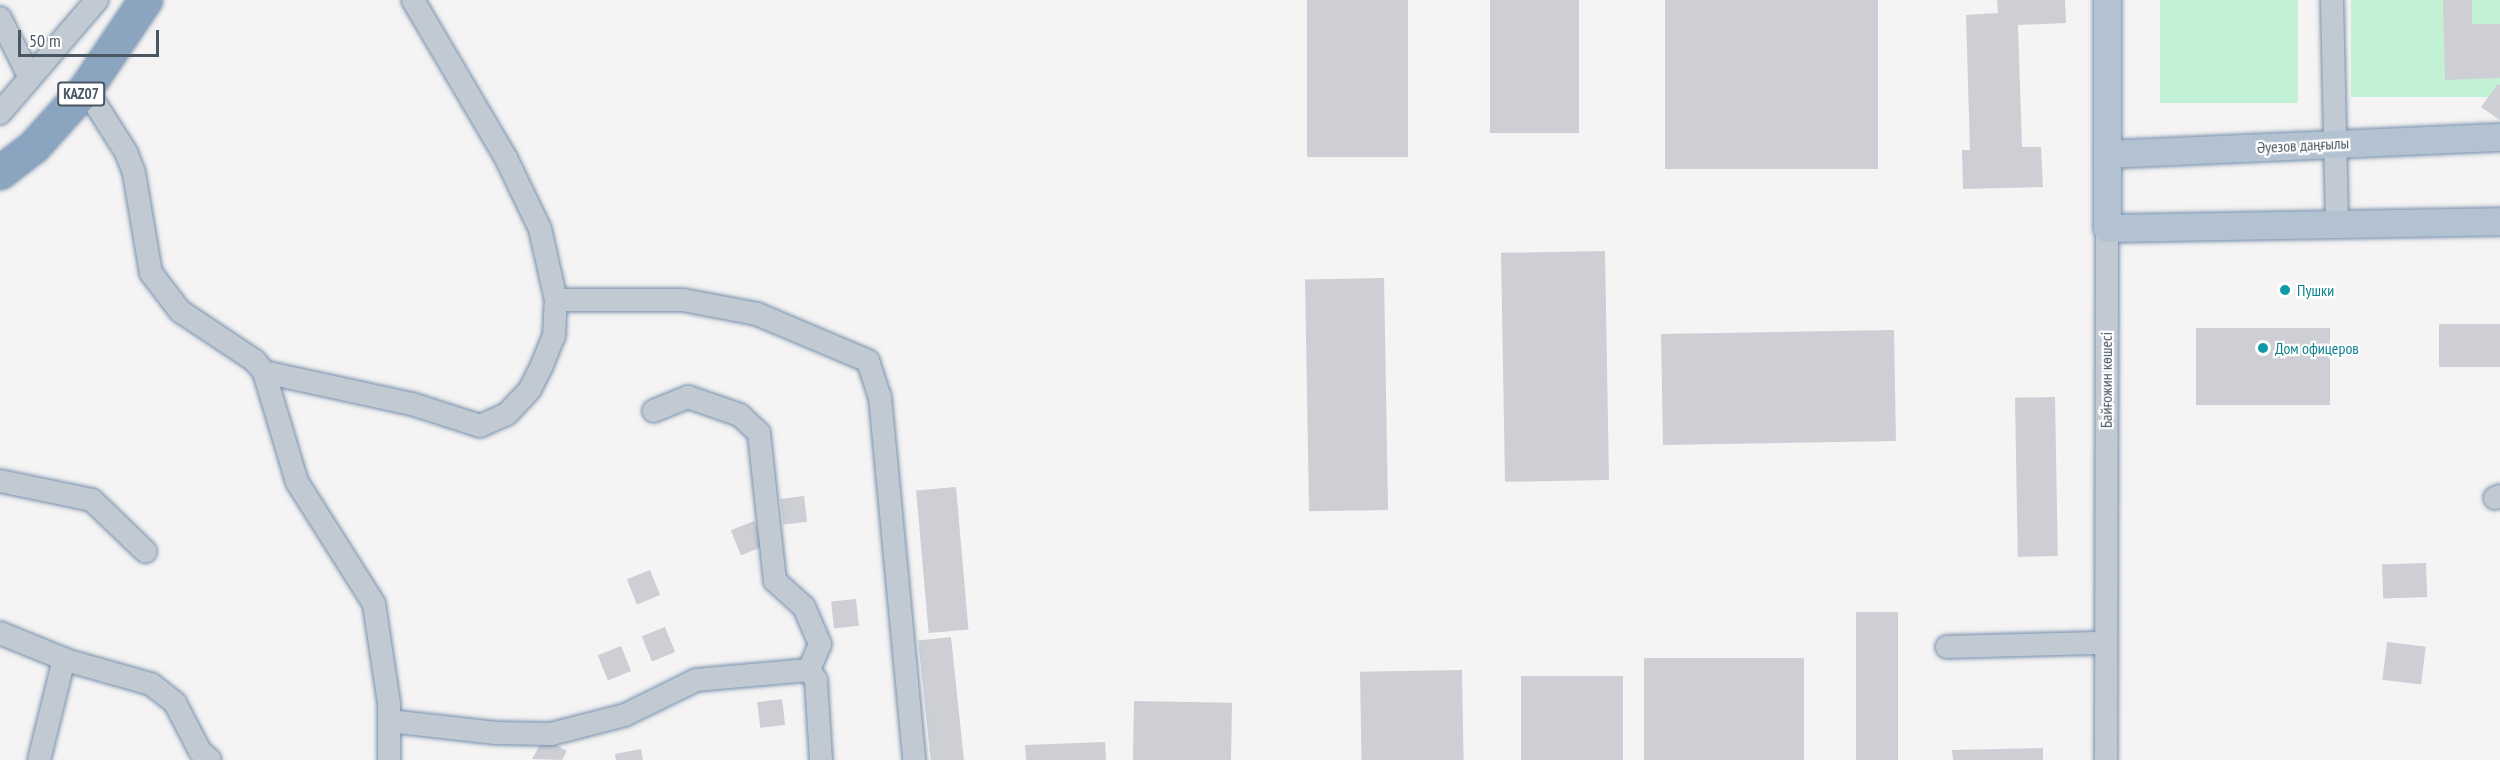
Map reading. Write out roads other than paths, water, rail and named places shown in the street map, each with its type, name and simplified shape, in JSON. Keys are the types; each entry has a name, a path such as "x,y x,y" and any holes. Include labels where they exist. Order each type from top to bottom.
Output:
{"highway":[{"name":"KAZ07","path":"0,172 34,147 86,89 146,0"}],"main road":[{"name":"Байғожин көшесі","path":"2107,0 2107,228"},
{"name":"Әуезов даңғылы","path":"2107,154 2500,136"},
{"path":"2107,228 2500,221"}],"street":[{"path":"0,113 97,0"},
{"path":"264,372 412,404 480,426 507,414 530,388 554,336 556,300 540,229 506,158 413,0"},
{"path":"2332,0 2337,223"},
{"path":"0,18 30,78"},
{"path":"86,89 126,152 134,173 151,273 180,311 255,361 264,372 297,482 374,604 388,721 389,760"},
{"name":"Байғожин көшесі","path":"2106,760 2107,228"},
{"path":"556,300 683,300 758,314 868,361 880,397 914,760"},
{"path":"654,411 688,397 740,415 759,433 776,581 804,607 820,644 809,670"},
{"path":"0,481 92,500 145,551"},
{"path":"0,633 64,659 151,684 175,703 201,757"},
{"path":"1947,647 2105,643"},
{"path":"39,760 64,659"},
{"path":"388,721 496,733 551,734 625,715 696,680 809,670"},
{"path":"809,670 816,680 821,760"}],"place":[{"name":"Пушки","path":"2285,290"},
{"name":"Дом офицеров","path":"2263,348"}]}
